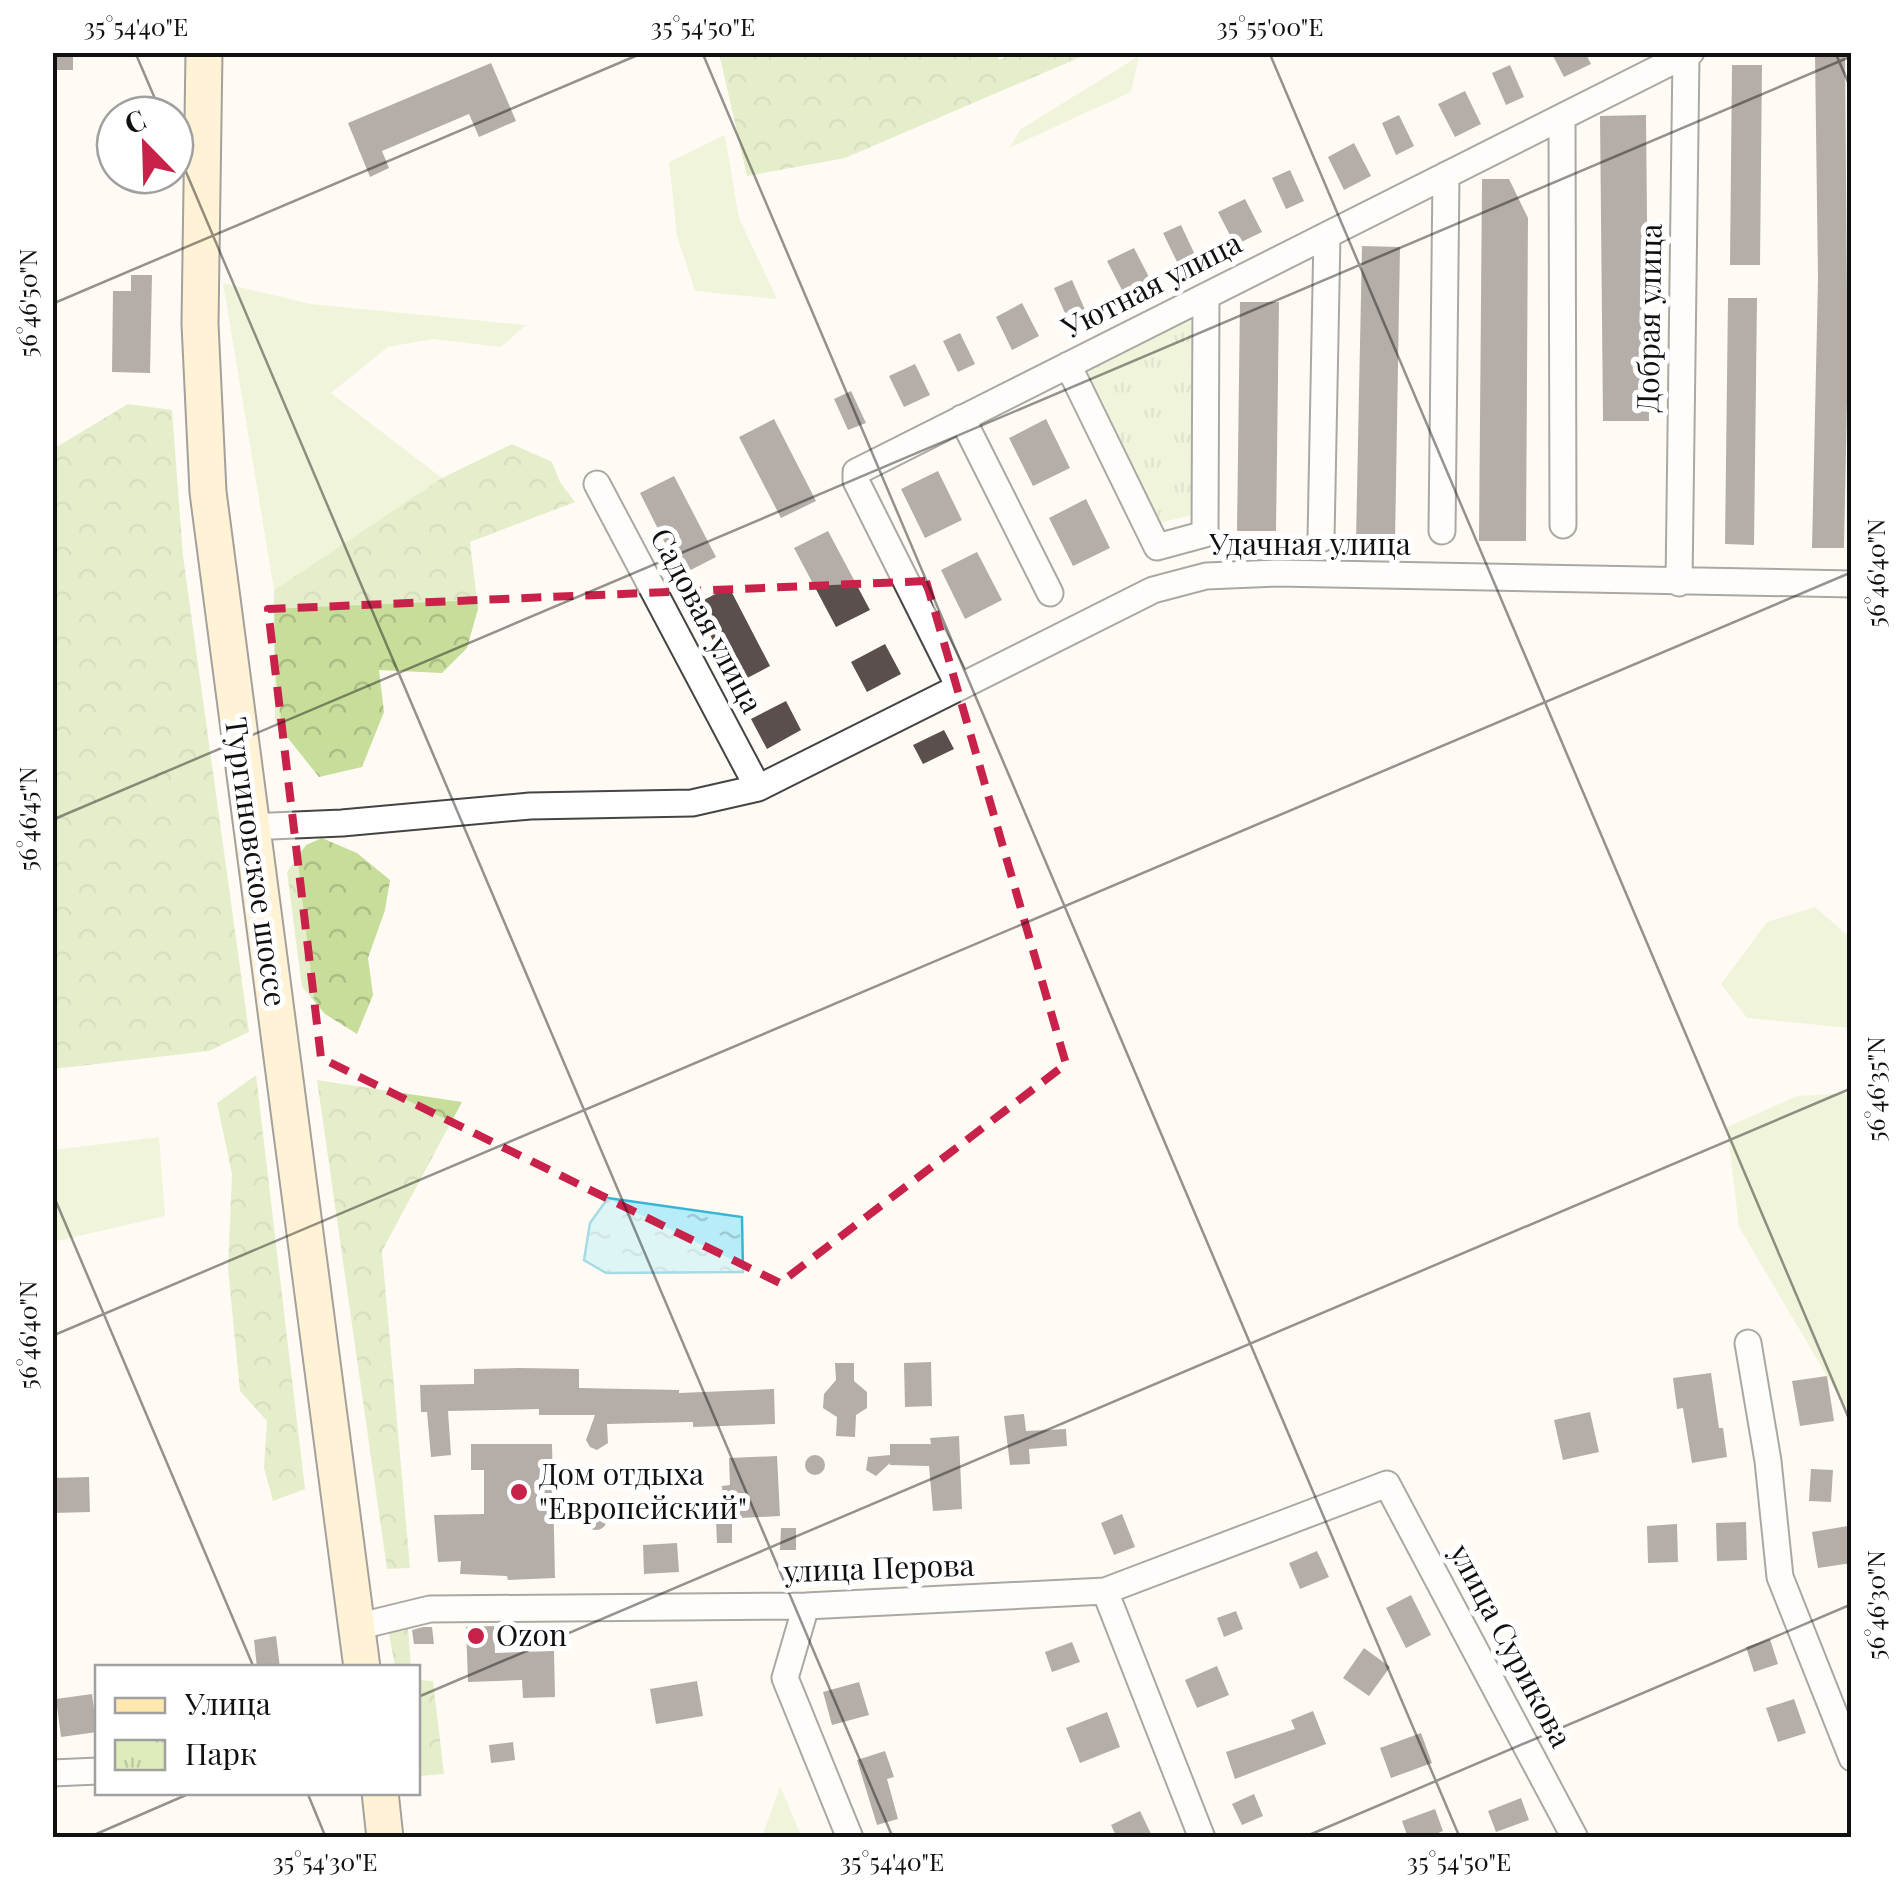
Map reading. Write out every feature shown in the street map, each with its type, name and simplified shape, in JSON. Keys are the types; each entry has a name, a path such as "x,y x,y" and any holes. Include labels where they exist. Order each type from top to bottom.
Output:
{"main road":[{"name":"Тургиновское шоссе","path":"204,52 200,324 204,450 362,1665"},
{"path":"380,1795 385,1838"}],"street":[{"name":"Уютная улица","path":"959,687 855,477 861,468 1689,54"},
{"name":"Добрая улица","path":"1679,582 1689,54"},
{"path":"1562,117 1562,526"},
{"path":"1442,531 1446,175"},
{"path":"1321,540 1327,235"},
{"path":"1068,365 1156,547 1205,534 1206,296"},
{"path":"962,418 1050,594"},
{"name":"Садовая улица","path":"597,484 758,788"},
{"name":"Удачная улица","path":"250,827 530,806 692,802 758,788 1153,590 1206,576 1276,573 1852,584"},
{"path":"1748,1343 1768,1462 1780,1577 1852,1758"},
{"name":"улица Перова","path":"356,1627 430,1609 806,1606 1105,1592 1387,1484"},
{"name":"улица Сурикова","path":"1387,1484 1575,1838"},
{"path":"1105,1592 1202,1838"},
{"path":"806,1606 785,1678 850,1838"},
{"path":"52,1773 95,1771"}],"highlighted area":[{"path":"926,581 1066,1064 780,1283 321,1058 268,609"}],"green space":[{"path":"719,53 996,53 999,60 1014,53 1090,53 845,158 747,176"},
{"path":"1139,56 1131,92 1009,148 1021,129"},
{"path":"725,135 739,218 777,299 695,291 677,236 669,162"},
{"path":"223,283 311,304 526,325 501,347 432,339 388,347 331,393 442,478 274,590"},
{"path":"1181,316 1191,319 1192,515 1159,523 1087,372 1092,358"},
{"path":"128,404 172,410 183,556 249,1032 209,1051 53,1069 53,449"},
{"path":"512,444 552,462 560,482 575,502 470,542 478,609 467,648 442,673 379,670 384,712 362,767 319,777 275,722 274,590 442,478"},
{"path":"322,838 357,853 390,880 385,910 368,958 373,995 357,1034 325,1014 302,987 287,872 306,845"},
{"path":"1815,907 1851,938 1851,1028 1747,1018 1721,984 1767,922"},
{"path":"256,1075 305,1489 273,1501 264,1468 267,1421 240,1391 228,1268 232,1174 217,1103"},
{"path":"317,1080 462,1102 382,1251 410,1568 387,1569"},
{"path":"1852,1093 1851,1417 1739,1227 1727,1127 1797,1096"},
{"path":"159,1137 165,1216 53,1242 53,1150"},
{"path":"388,1628 408,1628 411,1665 395,1665"},
{"path":"420,1680 433,1681 444,1774 420,1776"},
{"path":"780,1786 802,1837 762,1837"}],"water":[{"path":"608,1198 742,1217 743,1272 606,1273 584,1260 590,1223"}],"building":[{"path":"52,52 73,52 73,70 52,70"},
{"path":"1551,52 1585,52 1591,64 1564,77"},
{"path":"1815,52 1845,52 1849,301 1844,548 1812,548 1818,279"},
{"path":"491,63 516,121 479,137 469,114 382,151 389,168 370,177 348,123"},
{"path":"1510,65 1524,97 1506,105 1492,73"},
{"path":"1732,65 1762,65 1760,265 1730,265"},
{"path":"1465,91 1481,124 1455,137 1438,104"},
{"path":"1399,115 1414,146 1396,155 1382,123"},
{"path":"1646,115 1649,421 1603,421 1600,116"},
{"path":"1354,143 1371,176 1344,190 1328,157"},
{"path":"1290,170 1304,201 1286,209 1272,178"},
{"path":"1482,179 1509,179 1528,218 1526,541 1479,541"},
{"path":"1245,199 1262,232 1235,245 1218,212"},
{"path":"1181,225 1196,257 1178,264 1163,233"},
{"path":"1362,246 1400,247 1395,542 1356,541"},
{"path":"1134,248 1151,281 1124,294 1107,261"},
{"path":"131,275 152,275 150,373 112,372 113,291 131,291"},
{"path":"1072,280 1086,312 1068,320 1054,288"},
{"path":"1728,298 1757,298 1754,545 1725,544"},
{"path":"1240,302 1279,302 1276,531 1237,531"},
{"path":"1022,303 1039,336 1012,350 996,317"},
{"path":"960,333 975,364 958,372 943,341"},
{"path":"915,364 930,395 904,407 889,376"},
{"path":"851,391 866,423 848,430 834,399"},
{"path":"774,419 816,501 781,518 739,437"},
{"path":"1046,419 1070,468 1033,486 1009,438"},
{"path":"938,471 962,520 925,538 901,489"},
{"path":"674,476 716,557 681,575 640,493"},
{"path":"1086,499 1110,548 1073,566 1049,518"},
{"path":"828,531 870,610 836,627 794,548"},
{"path":"977,552 1002,600 965,619 941,570"},
{"path":"729,587 770,666 736,684 694,605"},
{"path":"885,644 901,674 867,692 851,662"},
{"path":"786,701 801,730 767,749 751,719"},
{"path":"944,730 954,749 923,764 913,745"},
{"path":"931,1362 932,1406 905,1407 904,1363"},
{"path":"835,1363 854,1363 854,1381 867,1392 867,1408 856,1415 855,1437 836,1436 837,1417 823,1408 824,1394 836,1380"},
{"path":"474,1369 579,1369 579,1388 679,1393 774,1389 775,1424 607,1424 608,1443 597,1450 586,1440 595,1415 539,1415 539,1409 448,1411 451,1455 431,1457 427,1412 421,1412 420,1385 474,1384"},
{"path":"1711,1373 1727,1457 1692,1463 1683,1408 1677,1409 1673,1378"},
{"path":"1827,1376 1834,1421 1800,1426 1792,1381"},
{"path":"1590,1412 1599,1452 1563,1460 1554,1420"},
{"path":"1024,1414 1026,1431 1066,1429 1067,1446 1029,1449 1030,1464 1010,1465 1004,1416"},
{"path":"959,1436 962,1509 933,1511 929,1466 890,1463 876,1476 866,1470 868,1457 890,1455 890,1444 931,1444 930,1438"},
{"path":"471,1444 552,1444 555,1578 508,1580 507,1576 460,1574 461,1561 438,1562 434,1515 484,1514 484,1470 471,1470"},
{"path":"815,1455 825,1465 815,1475 805,1465"},
{"path":"777,1456 780,1516 723,1519 722,1486 730,1485 729,1458"},
{"path":"1811,1469 1833,1470 1831,1502 1809,1501"},
{"path":"89,1477 90,1512 52,1513 52,1478"},
{"path":"596,1508 604,1511 604,1527 596,1530 588,1527 585,1519 588,1511"},
{"path":"1122,1514 1135,1547 1114,1555 1101,1523"},
{"path":"716,1521 732,1521 732,1543 717,1543"},
{"path":"1746,1522 1747,1560 1717,1561 1716,1523"},
{"path":"1677,1524 1678,1562 1648,1563 1647,1526"},
{"path":"1848,1526 1852,1563 1818,1568 1812,1532"},
{"path":"781,1528 796,1528 796,1550 780,1550"},
{"path":"677,1543 679,1572 644,1574 643,1545"},
{"path":"1317,1551 1329,1577 1300,1589 1289,1563"},
{"path":"1411,1595 1431,1635 1406,1648 1386,1608"},
{"path":"1236,1611 1243,1629 1224,1637 1217,1618"},
{"path":"494,1626 495,1653 554,1651 555,1697 523,1698 522,1680 468,1682 466,1627"},
{"path":"432,1627 434,1644 414,1644 412,1630"},
{"path":"276,1636 280,1665 257,1665 254,1640"},
{"path":"1770,1639 1778,1664 1754,1672 1746,1647"},
{"path":"1072,1642 1080,1662 1052,1672 1045,1652"},
{"path":"1364,1648 1390,1667 1369,1696 1343,1678"},
{"path":"1217,1666 1229,1695 1197,1708 1185,1680"},
{"path":"697,1681 703,1716 656,1724 650,1689"},
{"path":"859,1682 869,1715 832,1725 823,1692"},
{"path":"92,1694 95,1732 61,1737 56,1699"},
{"path":"1794,1699 1806,1733 1778,1742 1766,1708"},
{"path":"1313,1711 1326,1744 1235,1779 1226,1752 1295,1729 1291,1720"},
{"path":"1107,1712 1120,1747 1080,1763 1066,1728"},
{"path":"1421,1733 1432,1763 1391,1778 1380,1748"},
{"path":"513,1742 515,1760 491,1763 489,1745"},
{"path":"885,1751 894,1777 887,1779 898,1819 877,1825 857,1760"},
{"path":"1254,1794 1263,1816 1242,1825 1232,1804"},
{"path":"1521,1798 1529,1820 1496,1832 1488,1811"},
{"path":"1435,1809 1443,1831 1426,1838 1408,1838 1402,1821"},
{"path":"1140,1811 1153,1838 1117,1838 1111,1825"}],"place":[{"name":"Дом отдыха \"Европейский\"","path":"519,1492"},
{"name":"Ozon","path":"476,1636"}]}
